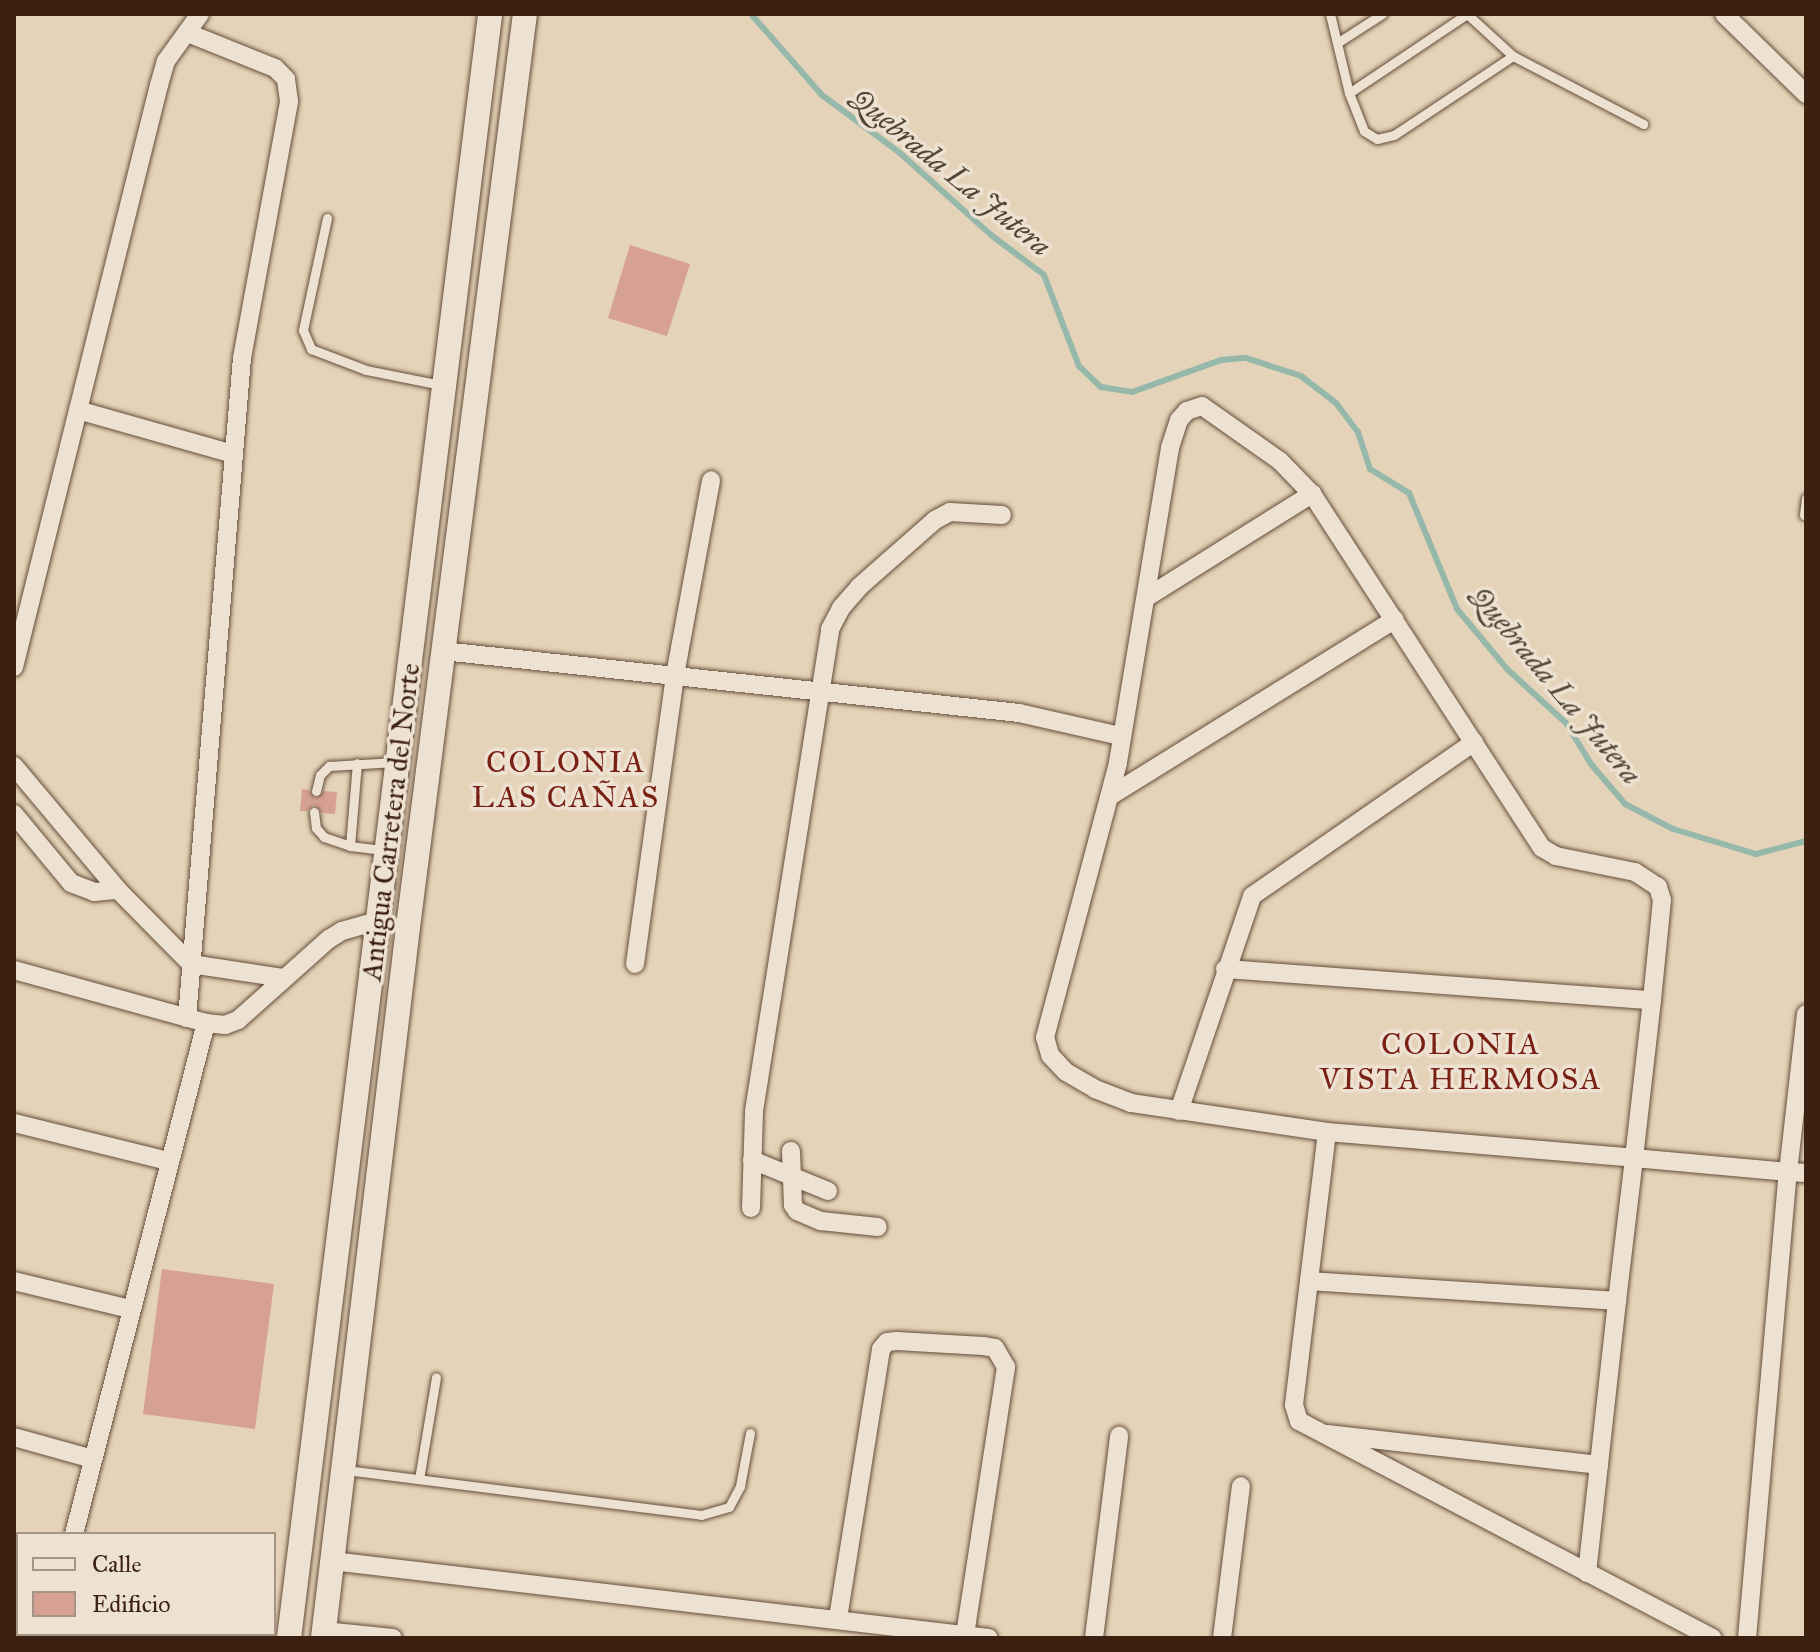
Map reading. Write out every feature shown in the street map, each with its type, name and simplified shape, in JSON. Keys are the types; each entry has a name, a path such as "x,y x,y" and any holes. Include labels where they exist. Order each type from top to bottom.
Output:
{"main road":[{"name":"Antigua Carretera del Norte","path":"289,1638 378,921 384,850 490,14"},
{"name":"Antigua Carretera del Norte","path":"323,1634 443,651 525,14"}],"street":[{"path":"14,667 159,85 166,61 200,14"},
{"path":"1724,14 1806,94"},
{"path":"187,1018 242,358 289,101 286,79 275,68 188,33"},
{"path":"1587,1573 1617,1301 1634,1158 1652,1000 1662,900 1658,887 1635,872 1556,856 1542,848 1312,494 1280,461 1202,406 1187,411 1179,420 1170,448 1147,597 1110,796 1045,1037 1050,1055 1066,1072 1095,1089 1131,1103 1179,1111 1327,1132 1634,1158 1797,1172"},
{"path":"78,410 234,454"},
{"path":"635,964 675,675 711,480"},
{"path":"1147,597 1312,494"},
{"path":"751,1208 754,1111 830,629 841,608 859,587 935,520 950,512 1002,515"},
{"path":"1110,796 1395,619"},
{"path":"443,651 1019,713 1120,736"},
{"path":"1179,1111 1252,896 1474,742"},
{"path":"14,766 118,890 191,964 284,978"},
{"path":"14,814 71,883 94,892 118,890"},
{"path":"14,970 206,1023 225,1025 238,1020 342,931 378,921"},
{"path":"1225,969 1652,1000"},
{"path":"1747,1638 1797,1172 1806,1014"},
{"path":"75,1532 206,1023"},
{"path":"14,1123 168,1161"},
{"path":"1327,1132 1294,1405 1299,1421 1316,1433 1712,1638"},
{"path":"791,1151 793,1205 797,1211 821,1221 878,1227"},
{"path":"752,1160 828,1191"},
{"path":"14,1281 130,1309"},
{"path":"1309,1281 1617,1301"},
{"path":"838,1618 881,1349 887,1342 897,1341 983,1346 995,1348 1006,1367 965,1634"},
{"path":"1316,1433 1599,1465"},
{"path":"1094,1638 1119,1436"},
{"path":"14,1437 93,1459"},
{"path":"1222,1638 1241,1486"},
{"path":"332,1561 989,1638"},
{"path":"323,1634 393,1638"}],"lane":[{"path":"1330,14 1349,93 1364,131 1371,137 1384,138 1513,56"},
{"path":"1337,43 1382,14"},
{"path":"1349,93 1467,14 1513,56 1643,124"},
{"path":"327,218 303,330 311,349 366,370 444,385"},
{"path":"1804,515 1806,498"},
{"path":"316,791 320,775 329,766 395,762"},
{"path":"350,846 357,763"},
{"path":"314,812 316,828 324,837 350,846 384,850"},
{"path":"419,1479 436,1377"},
{"path":"343,1470 701,1515 729,1507 740,1486 750,1433"}],"building":[{"path":"630,245 690,264 667,336 608,318"},
{"path":"302,789 309,790 315,798 324,791 337,792 335,814 322,813 314,805 307,811 300,811"},
{"path":"162,1269 274,1284 255,1429 143,1414"}],"waterway":[{"name":"Quebrada La Jutera","path":"751,14 822,95 900,153 991,235 1044,275 1079,366 1101,387 1132,392 1221,360 1246,358 1301,376 1336,403 1358,432 1370,469 1409,493 1457,609 1507,669 1566,723 1591,764 1625,804 1673,829 1756,854 1806,841"}],"district":[{"name":"COLONIA LAS CAÑAS","path":"566,779"},
{"name":"COLONIA VISTA HERMOSA","path":"1461,1061"}]}
